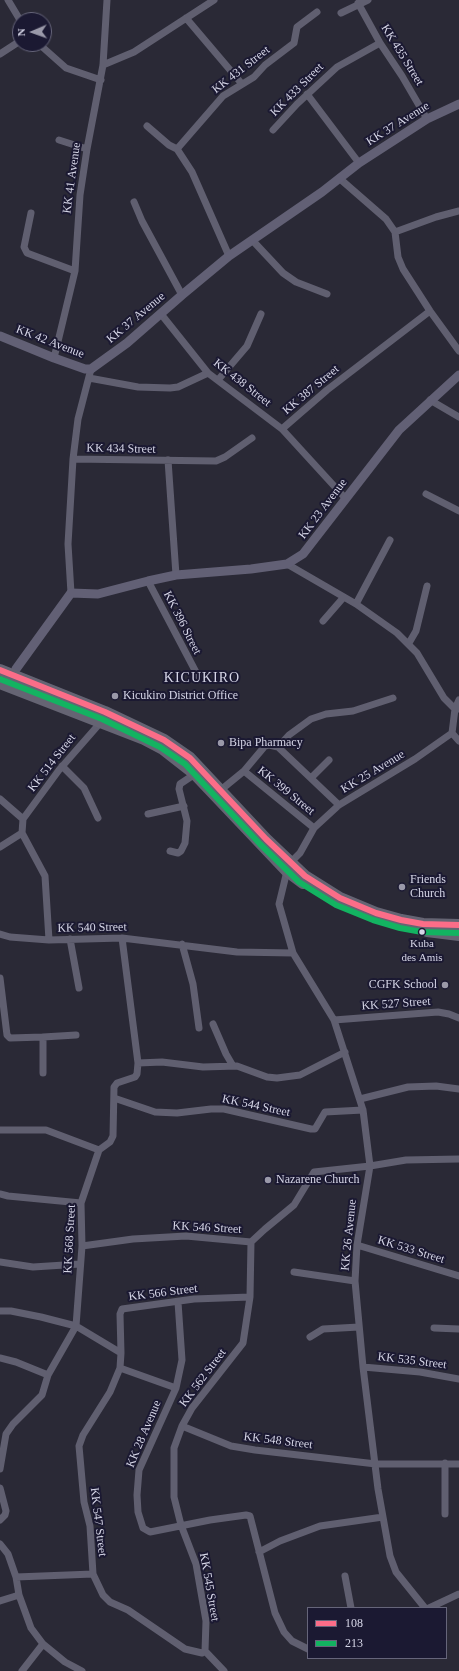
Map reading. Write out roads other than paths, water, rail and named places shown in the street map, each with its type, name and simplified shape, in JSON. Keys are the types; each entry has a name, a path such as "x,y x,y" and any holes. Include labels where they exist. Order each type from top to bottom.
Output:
{"highway":[{"path":"0,663 31,674 41,693"},
{"path":"0,670 41,693 101,722 163,749 195,774 315,892 365,916 400,926 459,935"},
{"path":"0,683 41,693 164,740 190,758 222,789 289,867 334,895 376,913 424,924 459,925"},
{"path":"0,689 41,693"}],"main road":[{"name":"KK 37 Avenue","path":"90,374 229,256 253,241 322,192 359,163 427,119 459,104"},
{"name":"KK 42 Avenue","path":"0,336 85,369 90,374"},
{"name":"KK 23 Avenue","path":"71,593 98,594 148,580 176,575 251,569 287,564 303,554 391,439 430,400 459,375"},
{"path":"16,669 71,593"}],"street":[{"path":"8,0 15,12"},
{"name":"KK 41 Avenue","path":"54,358 75,272 77,223 87,149 104,65 107,0"},
{"path":"104,65 134,52 214,0"},
{"path":"341,13 358,3 368,0"},
{"name":"KK 435 Street","path":"358,3 380,43 402,76 427,119"},
{"name":"KK 431 Street","path":"177,149 223,96 254,77 265,65 294,43 297,27 317,12"},
{"path":"186,18 242,84"},
{"name":"KK 433 Street","path":"273,130 306,94 337,67 380,43"},
{"path":"0,54 12,46"},
{"path":"48,52 66,68 101,80"},
{"path":"306,94 359,163"},
{"path":"147,126 177,149 192,172 229,256"},
{"path":"59,140 87,149"},
{"path":"339,178 386,219 395,232 398,257 403,269 430,311 459,351"},
{"path":"134,202 142,221 182,295"},
{"path":"395,232 436,216 459,211"},
{"path":"31,213 24,247 27,253 75,272"},
{"path":"253,241 284,273 296,282 327,294"},
{"name":"KK 387 Street","path":"346,499 282,429 327,390 430,311"},
{"name":"KK 438 Street","path":"161,314 208,373 282,429"},
{"path":"218,380 246,346 261,314"},
{"path":"71,593 68,544 73,459 78,419 90,374 138,387 170,388 178,387 208,373"},
{"path":"430,400 459,417"},
{"name":"KK 434 Street","path":"73,459 216,461 225,458 252,438"},
{"path":"168,460 176,575"},
{"path":"426,494 459,511"},
{"path":"356,604 390,540"},
{"path":"287,564 343,598 356,604 376,617 409,643 417,653 444,698 457,709"},
{"name":"KK 396 Street","path":"148,580 198,676"},
{"path":"409,643 416,631 427,586"},
{"path":"323,620 343,598"},
{"path":"278,747 289,735 311,719 326,714 353,711 393,698"},
{"path":"459,700 452,732 459,741"},
{"name":"KK 514 Street","path":"23,819 62,766 101,722"},
{"name":"KK 25 Avenue","path":"289,867 300,853 314,828 339,805 415,759 452,732"},
{"path":"222,789 244,771 265,746 269,745 278,747 297,766 312,777 339,805"},
{"path":"312,777 329,760"},
{"path":"62,766 84,788 98,818"},
{"name":"KK 399 Street","path":"244,771 314,828"},
{"path":"170,851 178,853 181,851 185,843 187,820 179,789 180,784 195,774"},
{"path":"0,799 23,819 22,833 0,847"},
{"path":"148,814 184,806"},
{"name":"KK 540 Street","path":"22,833 45,876 49,940 122,938 182,944 237,952 293,952"},
{"name":"KK 26 Avenue","path":"289,867 279,904 293,952 334,1020 363,1110 370,1166 357,1245 355,1281 363,1367 383,1517 390,1556 396,1572 424,1607"},
{"path":"0,934 10,937 49,940"},
{"path":"122,938 138,1063 162,1062 204,1067 233,1066 277,1078 300,1075 345,1052"},
{"path":"70,939 79,988"},
{"path":"182,944 193,984 199,1028"},
{"path":"0,978 8,1037 76,1036"},
{"name":"KK 527 Street","path":"334,1020 438,1012 459,1018"},
{"path":"213,1024 233,1066"},
{"path":"43,1037 43,1073"},
{"name":"KK 568 Street","path":"76,1326 82,1246 81,1203 99,1150 110,1142 113,1136 114,1087 117,1083 135,1077 137,1074 138,1063"},
{"path":"360,1099 408,1088 436,1086 459,1089"},
{"name":"KK 544 Street","path":"114,1098 155,1112 177,1113 211,1109 224,1110 311,1129 315,1129 325,1112 363,1110"},
{"path":"0,1130 46,1130 99,1150"},
{"path":"370,1166 406,1160 441,1158 459,1160"},
{"name":"KK 546 Street","path":"82,1246 133,1239 186,1236 251,1242 294,1205 314,1172 370,1166"},
{"path":"0,1194 81,1203"},
{"name":"KK 562 Street","path":"181,1525 174,1497 174,1448 182,1426 192,1408 243,1343 250,1297 251,1242"},
{"name":"KK 533 Street","path":"357,1245 459,1276"},
{"path":"0,1262 33,1267 80,1264"},
{"path":"294,1272 320,1274 355,1281"},
{"name":"KK 566 Street","path":"121,1353 120,1314 122,1310 194,1300 250,1297"},
{"path":"176,1388 182,1360 178,1302"},
{"path":"0,1311 11,1311 76,1326 121,1353 120,1368"},
{"path":"0,1469 6,1434 42,1395 48,1375 76,1326"},
{"path":"310,1337 323,1329 359,1327"},
{"path":"434,1328 459,1329"},
{"path":"0,1358 16,1362 48,1375"},
{"name":"KK 535 Street","path":"363,1367 420,1372 459,1379"},
{"name":"KK 28 Avenue","path":"120,1368 176,1388 144,1456 139,1470 137,1495 140,1522 146,1531 246,1515 251,1518 275,1613 284,1632 292,1641 307,1648"},
{"name":"KK 547 Street","path":"120,1368 110,1392 83,1435 79,1446 84,1502 90,1526 92,1574 104,1595 110,1602 128,1610 185,1649 204,1652"},
{"name":"KK 548 Street","path":"182,1426 237,1447 376,1464 459,1464"},
{"path":"445,1463 445,1514"},
{"path":"0,1488 6,1511 5,1515 0,1520"},
{"path":"259,1552 280,1541 320,1526 383,1517"},
{"name":"KK 545 Street","path":"181,1525 196,1564 206,1621 204,1652"},
{"path":"0,1544 8,1554 16,1577 19,1595 31,1628 43,1644 65,1662 82,1671"},
{"path":"16,1577 92,1574"},
{"path":"345,1576 350,1607"},
{"path":"431,1607 459,1594"},
{"path":"0,1601 19,1595"},
{"path":"22,1671 43,1644"},
{"path":"204,1652 224,1671"}],"place":[{"name":"Kicukiro District Office","path":"115,696"},
{"name":"Bipa Pharmacy","path":"221,743"},
{"name":"Friends Church","path":"402,887"},
{"name":"Kuba des Amis","path":"422,932"},
{"name":"CGFK School","path":"445,985"},
{"name":"Nazarene Church","path":"268,1180"}],"district":[{"name":"KICUKIRO","path":"202,678"}]}
